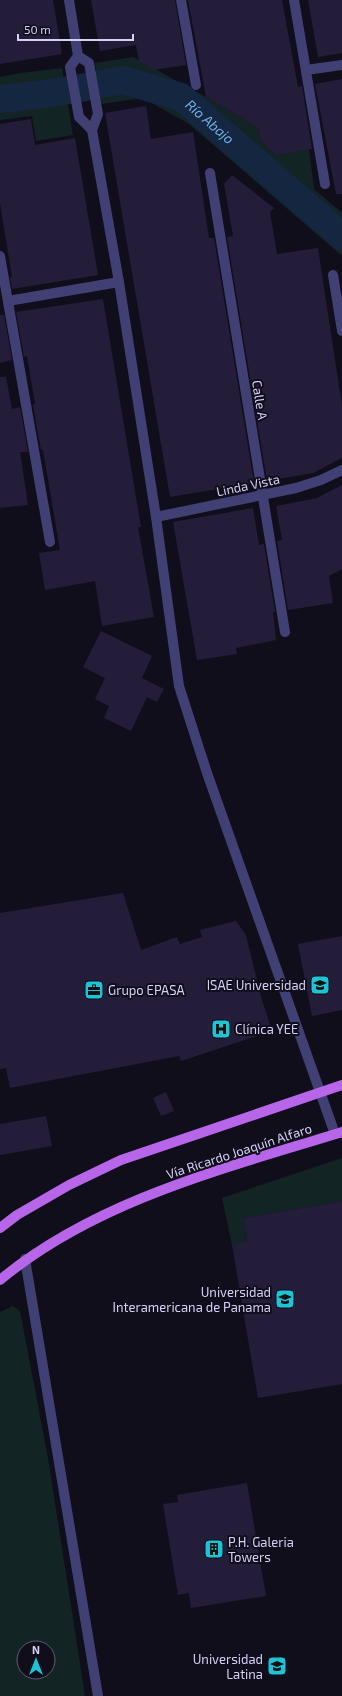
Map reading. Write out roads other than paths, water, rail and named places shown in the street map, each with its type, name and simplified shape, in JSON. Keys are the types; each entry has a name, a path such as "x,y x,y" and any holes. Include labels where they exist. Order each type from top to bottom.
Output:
{"main road":[{"path":"0,1228 17,1214 69,1184 121,1160 342,1085"},
{"name":"Vía Ricardo Joaquín Alfaro","path":"0,1280 25,1259 72,1231 135,1201 219,1168 338,1133"}],"street":[{"path":"69,0 78,56 89,64 98,114 92,130 119,282 156,517 179,686 209,781 320,1092 338,1133"},
{"path":"181,0 196,85"},
{"path":"294,0 324,184"},
{"path":"78,56 70,67 79,117 92,130"},
{"path":"306,70 342,65"},
{"name":"Calle A","path":"210,173 285,632"},
{"path":"0,256 50,542"},
{"path":"333,275 342,331"},
{"path":"8,301 119,282"},
{"name":"Linda Vista","path":"156,517 296,488 321,480 342,470"},
{"path":"25,1259 98,1696"}],"waterway":[{"name":"Río Abajo","path":"0,99 53,93 123,80 181,97 342,236"}],"place":[{"name":"ISAE Universidad","path":"320,985"},
{"name":"Grupo EPASA","path":"94,990"},
{"name":"Clínica YEE","path":"221,1029"},
{"name":"Universidad Interamericana de Panama","path":"285,1299"},
{"name":"P.H. Galeria Towers","path":"214,1549"},
{"name":"Universidad Latina","path":"277,1666"}]}
